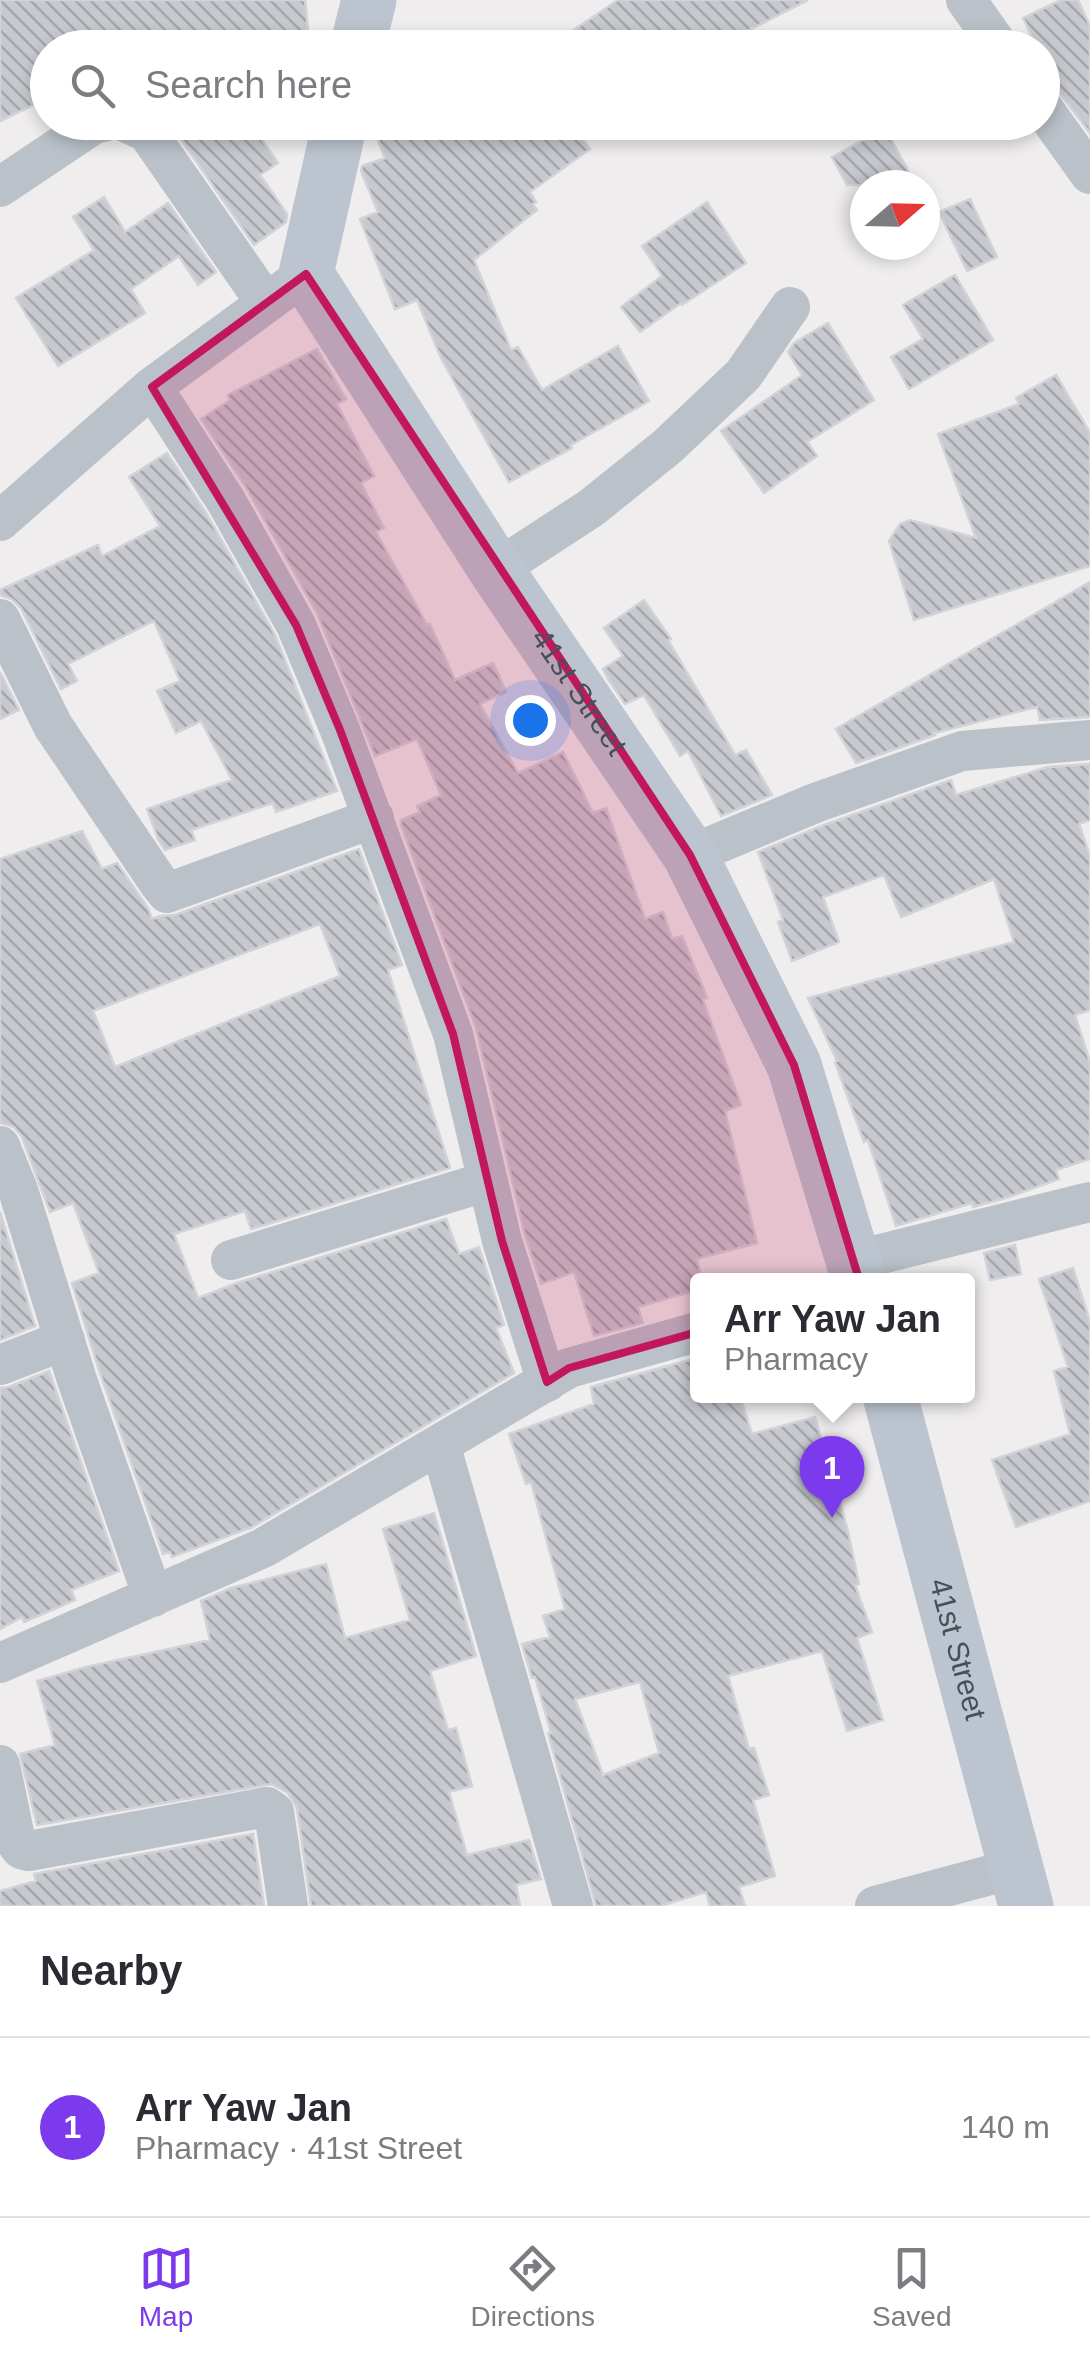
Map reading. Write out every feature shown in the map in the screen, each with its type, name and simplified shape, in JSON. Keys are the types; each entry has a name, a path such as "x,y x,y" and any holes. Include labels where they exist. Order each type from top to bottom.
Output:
{"main road":[{"path":"362,30 371,0"},
{"path":"286,288 334,140"},
{"name":"41st Street","path":"286,288 496,570 690,855 794,1065 856,1271"},
{"name":"41st Street","path":"892,1403 1021,1887"}],"street":[{"path":"966,0 987,30"},
{"path":"1060,132 1090,174"},
{"path":"0,187 70,140"},
{"path":"0,521 152,388 286,288 154,140"},
{"path":"496,570 592,508 668,446 743,375 790,306"},
{"path":"152,388 226,501 296,625 374,818 453,1034 502,1241 547,1382"},
{"path":"0,619 53,726 158,884 168,893 374,818"},
{"path":"690,855 815,803 962,751 1090,740"},
{"path":"0,1146 153,1596"},
{"path":"231,1260 488,1181"},
{"path":"856,1271 1090,1202"},
{"path":"0,1663 263,1548 569,1368 690,1334"},
{"path":"0,1366 65,1340"},
{"path":"440,1444 573,1906"},
{"path":"0,1765 16,1842 29,1852 267,1807 274,1812 288,1906"},
{"path":"875,1906 1021,1887"}],"highlighted area":[{"path":"306,274 690,855 794,1065 861,1286 569,1368 547,1382 502,1241 453,1034 340,730 296,625 152,387"}],"building":[{"path":"0,0 305,0 308,30 30,30 30,107 0,121"},
{"path":"618,0 808,0 749,30 574,30"},
{"path":"1061,0 1078,0 1090,26 1090,133 1060,93 1060,30 1029,30 1023,18"},
{"path":"181,140 262,140 278,163 260,175 287,214 286,222 254,245"},
{"path":"378,140 584,140 590,149 530,192 537,210 474,260 511,350 518,347 542,390 618,346 649,401 509,482 441,358 417,300 395,309 360,219 378,212 362,166 385,158"},
{"path":"863,140 892,140 908,170 850,170 847,185 832,157"},
{"path":"104,197 125,232 168,203 216,272 198,285 179,256 131,289 145,313 58,366 16,298 94,250 73,217"},
{"path":"970,199 997,257 967,271 940,212"},
{"path":"707,202 746,263 640,332 621,307 662,276 642,246"},
{"path":"955,275 993,340 909,389 891,357 923,339 903,305"},
{"path":"828,323 874,400 807,442 817,456 764,493 721,431 802,375 788,352 794,343"},
{"path":"317,349 346,399 337,404 374,476 361,483 384,528 376,532 427,625 430,624 455,680 493,663 506,692 480,704 518,773 563,752 593,813 606,808 645,919 663,912 672,939 682,936 707,998 703,1000 741,1105 725,1111 757,1243 697,1259 700,1273 690,1273 690,1292 638,1307 643,1323 594,1336 574,1272 541,1284 525,1235 476,1028 401,825 401,820 420,812 417,806 441,795 417,739 375,756 317,613 247,489 201,419 230,400 228,395"},
{"path":"1056,375 1090,433 1090,566 914,620 889,541 900,524 910,520 976,538 938,434 1019,404 1016,398"},
{"path":"167,453 275,635 337,791 276,812 273,803 191,830 195,840 165,850 147,809 232,780 201,721 176,733 157,691 180,681 154,621 68,664 77,681 61,689 21,608 0,595 0,590 98,545 102,556 160,526 129,477"},
{"path":"1090,582 1090,717 1040,720 1037,707 934,733 856,763 836,729"},
{"path":"644,600 671,639 668,640 735,755 746,750 772,795 721,816 688,751 680,756 644,695 625,704 608,679 603,669 623,656 604,628"},
{"path":"0,672 19,710 0,719"},
{"path":"1090,764 1090,820 1079,824 1090,856 1090,1010 1075,1015 1090,1062 1090,1159 1056,1170 1059,1179 1006,1198 973,1207 972,1203 896,1226 868,1140 864,1142 837,1061 808,998 1014,942 994,879 901,917 884,875 823,897 839,942 792,961 778,922 783,920 758,852 951,780 956,795 1048,767"},
{"path":"82,831 102,869 117,863 152,919 175,915 359,849 402,965 388,970 450,1168 251,1229 245,1211 174,1234 198,1298 446,1219 459,1254 479,1247 504,1325 496,1328 514,1373 252,1527 172,1557 170,1552 163,1554 72,1283 99,1273 75,1208 73,1203 50,1212 22,1137 14,1127 0,1123 0,859","holes":["320,924 340,976 115,1067 93,1011"]},
{"path":"0,1212 35,1326 0,1340"},
{"path":"1015,1245 1021,1274 990,1280 984,1253"},
{"path":"1073,1268 1090,1322 1090,1501 1016,1527 992,1460 1070,1434 1054,1371 1068,1367 1039,1279"},
{"path":"690,1360 690,1403 742,1403 752,1434 815,1417 848,1531 859,1584 855,1585 872,1632 857,1638 883,1720 847,1731 822,1651 728,1676 749,1749 754,1748 769,1795 753,1800 775,1876 739,1887 745,1906 710,1906 706,1892 660,1906 596,1906 551,1733 522,1644 550,1637 543,1616 565,1609 531,1482 526,1484 509,1434 594,1404 591,1387","holes":["640,1682 659,1753 603,1775 575,1699"]},
{"path":"49,1371 119,1571 71,1590 75,1600 24,1622 22,1617 0,1629 0,1388"},
{"path":"434,1513 476,1656 430,1671 448,1730 456,1728 472,1786 449,1792 467,1855 529,1840 541,1879 516,1885 520,1906 311,1906 297,1808 288,1793 271,1784 37,1825 20,1754 55,1745 37,1681 210,1640 201,1601 231,1588 326,1564 345,1638 410,1620 383,1529"},
{"path":"253,1834 264,1906 0,1906 0,1891 36,1881 34,1874"}],"place":[{"name":"Arr Yaw Jan","path":"832,1518"}]}
